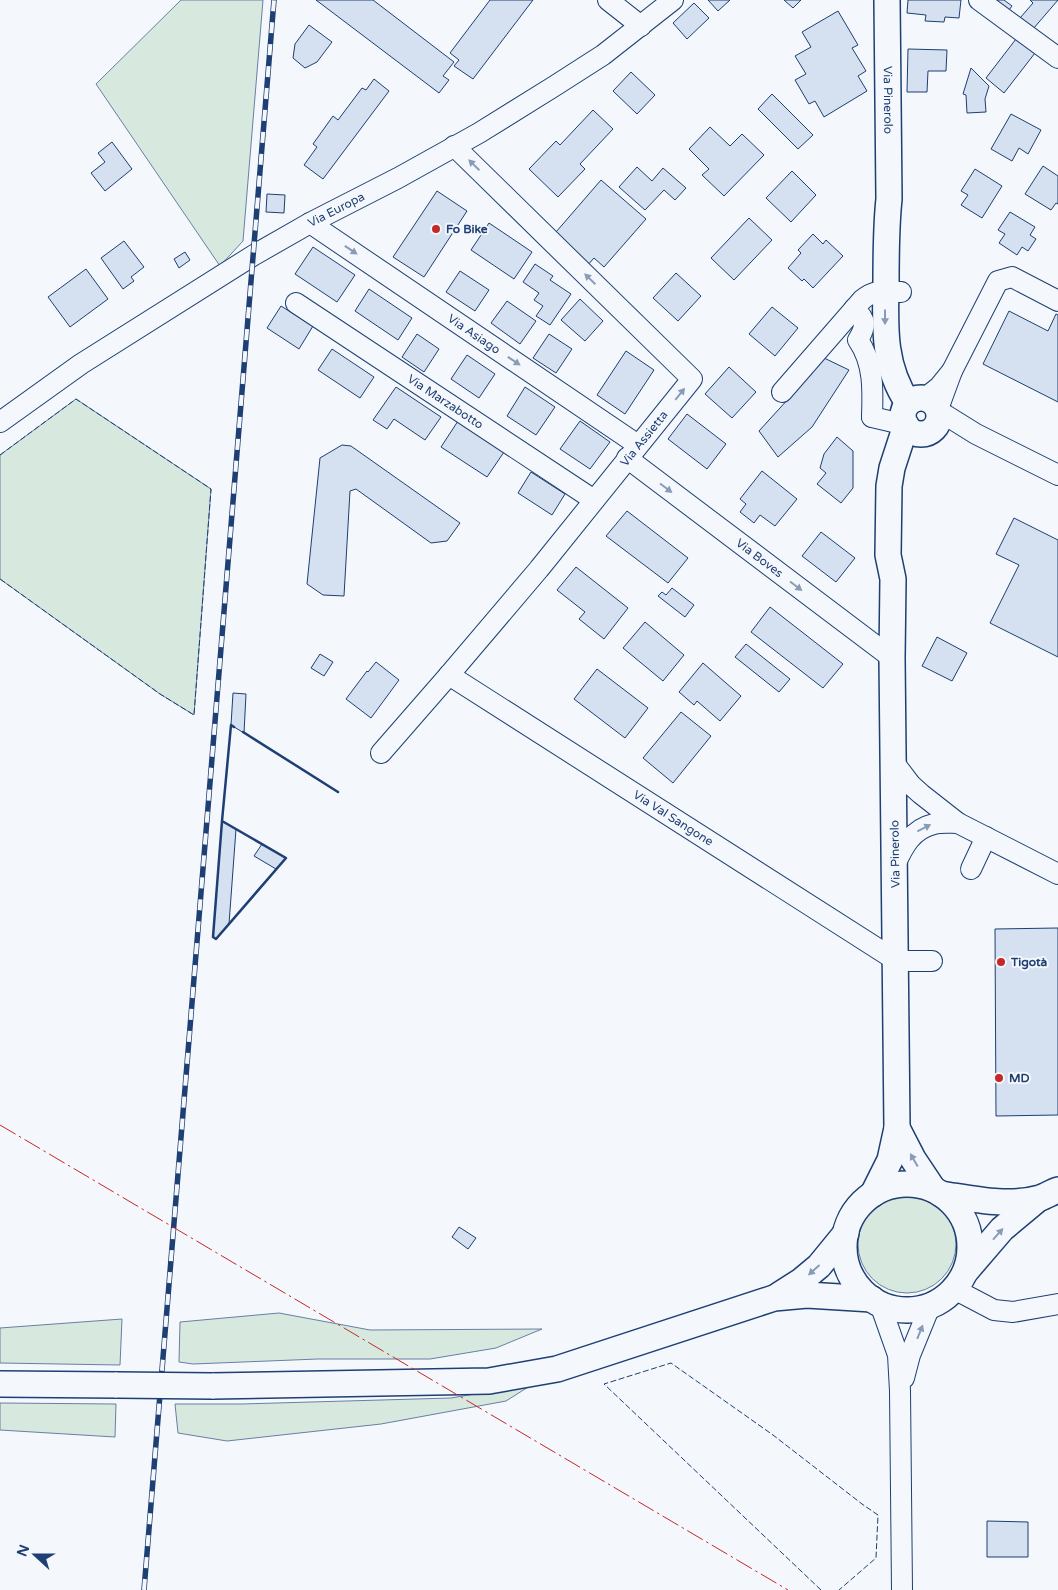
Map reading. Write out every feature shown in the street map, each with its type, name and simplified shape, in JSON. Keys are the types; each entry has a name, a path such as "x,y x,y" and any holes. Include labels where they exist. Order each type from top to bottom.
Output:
{"main road":[{"name":"Via Pinerolo","path":"874,1194 890,1160 897,1128 897,961 892,658 893,579 901,538 903,482 922,413 904,364 893,292 900,267 896,229 889,199 887,0"},
{"name":"Via Pinerolo","path":"897,1128 913,1159 937,1192"},
{"path":"876,1302 858,1287 848,1270 844,1252 846,1233 852,1218 861,1204 874,1194 892,1186 913,1184 937,1192 991,1202 1012,1202 1049,1194"},
{"path":"937,1192 957,1208 967,1228 970,1249 960,1280"},
{"path":"0,1384 212,1386 489,1381 557,1369 774,1298 807,1295 876,1302 896,1310 914,1310 930,1306 943,1299 1002,1228 1049,1194"},
{"path":"774,1298 801,1281 819,1266 846,1233"}],"street":[{"path":"608,0 641,26"},
{"name":"Via Europa","path":"0,422 81,364 246,260 310,222 398,178 570,76 603,55 673,0"},
{"path":"979,0 1058,58"},
{"name":"Via Assietta","path":"381,753 539,569 692,379 454,146"},
{"name":"Via Asiago","path":"310,222 632,452"},
{"path":"922,413 952,371 998,281 1012,277 1058,301"},
{"path":"782,392 869,294 878,291 893,292"},
{"name":"Via Marzabotto","path":"296,303 594,500"},
{"path":"854,309 861,314 864,322 862,333 858,340 864,349 871,370 872,417 922,413 958,429 976,434 1058,475"},
{"name":"Via Boves","path":"632,452 892,658"},
{"name":"Via Val Sangone","path":"449,675 897,961"},
{"path":"894,764 911,785 958,823 1058,874"},
{"path":"895,865 904,845 915,833 935,823 958,823"},
{"path":"971,870 986,838"},
{"path":"897,961 932,961"},
{"path":"960,1280 994,1310 1013,1312 1058,1304"},
{"path":"876,1302 898,1355 902,1590"},
{"path":"900,1392 910,1355 930,1306"}],"shaded area":[{"path":"181,0 263,0 243,241 220,266 96,84"},
{"path":"76,399 211,489 194,715 160,694 0,579 0,455"},
{"path":"907,1195 926,1199 941,1210 952,1225 956,1244 952,1263 941,1278 926,1289 907,1293 888,1289 873,1278 862,1263 858,1244 862,1225 873,1210 888,1199"},
{"path":"279,1313 370,1330 542,1329 496,1348 430,1359 318,1359 193,1364 179,1362 180,1322"},
{"path":"122,1319 120,1365 0,1363 0,1328"},
{"path":"533,1384 506,1401 381,1424 227,1441 178,1433 175,1404 451,1398"},
{"path":"0,1403 116,1404 115,1437 0,1430"}],"building":[{"path":"316,0 373,0 454,62 443,76 449,80 439,93"},
{"path":"490,0 533,0 473,79 454,66 459,60 450,53"},
{"path":"708,0 730,0 718,11"},
{"path":"784,0 801,0 793,8"},
{"path":"908,0 961,0 959,18 945,17 944,22 925,21 926,15 907,13"},
{"path":"989,0 1004,0 1012,6 1006,14"},
{"path":"1030,0 1058,0 1033,29 1020,18 1033,3"},
{"path":"694,3 709,18 687,39 673,23"},
{"path":"838,11 858,45 852,48 866,71 858,76 867,91 824,117 815,101 809,104 795,80 806,74 795,56 811,47 802,32"},
{"path":"309,25 332,42 317,62 305,68 293,58 295,44"},
{"path":"1016,39 1035,53 1004,93 986,78"},
{"path":"908,49 947,50 946,71 928,71 927,92 907,92"},
{"path":"971,68 989,86 985,99 986,112 967,113 966,95 963,94"},
{"path":"631,72 655,95 637,114 613,91"},
{"path":"374,79 389,91 323,179 304,165 317,147 313,144 333,116 338,120 362,88 366,90"},
{"path":"772,94 813,135 798,149 758,109"},
{"path":"593,110 613,129 580,164 585,169 558,197 529,169 556,141 560,145"},
{"path":"1011,114 1041,130 1028,154 1019,148 1012,161 991,149"},
{"path":"710,127 730,146 742,134 764,155 724,196 702,175 709,169 689,149"},
{"path":"112,142 132,169 105,191 91,173 105,162 98,153"},
{"path":"1043,166 1058,176 1058,204 1056,203 1051,210 1025,194"},
{"path":"637,167 652,181 663,168 686,188 675,200 664,190 645,210 619,187"},
{"path":"975,169 1002,186 982,218 961,205 968,195 961,191"},
{"path":"792,171 816,195 791,222 766,198"},
{"path":"601,180 646,219 604,267 594,258 586,267 561,244 564,240 556,232"},
{"path":"437,191 467,211 424,277 393,257"},
{"path":"267,194 285,195 284,213 266,212"},
{"path":"1010,212 1035,227 1030,235 1036,239 1028,251 1022,247 1017,255 999,243 1005,234 998,230"},
{"path":"749,218 772,240 734,280 711,258"},
{"path":"489,223 532,252 514,279 471,250"},
{"path":"813,234 823,244 826,240 843,256 813,288 788,268 801,253 798,250"},
{"path":"124,241 144,267 131,277 134,281 123,289 101,258"},
{"path":"313,247 355,275 337,302 295,274"},
{"path":"185,252 190,260 179,268 174,259"},
{"path":"535,264 553,276 550,280 571,294 550,325 536,316 543,306 534,300 539,293 523,282"},
{"path":"86,269 108,299 70,327 48,297"},
{"path":"460,271 489,290 475,311 446,292"},
{"path":"676,273 701,296 678,321 653,298"},
{"path":"369,289 412,318 398,340 355,311"},
{"path":"580,299 603,321 585,341 561,320"},
{"path":"507,301 536,321 520,344 491,323"},
{"path":"281,306 313,326 299,349 267,328"},
{"path":"772,307 798,328 775,356 749,334"},
{"path":"1009,311 1048,331 1056,314 1058,315 1058,402 983,364"},
{"path":"417,334 439,349 424,372 402,357"},
{"path":"549,334 572,349 556,373 533,358"},
{"path":"332,349 374,377 360,398 318,370"},
{"path":"626,351 654,370 625,414 597,395"},
{"path":"467,355 495,374 479,398 451,379"},
{"path":"822,357 849,370 812,427 778,457 759,431 811,374"},
{"path":"729,367 756,392 732,418 705,394"},
{"path":"396,387 441,417 425,440 394,419 387,429 373,420"},
{"path":"525,387 555,407 536,435 507,416"},
{"path":"687,414 726,444 707,469 668,439"},
{"path":"458,421 504,452 487,477 441,447"},
{"path":"580,421 610,442 590,469 560,449"},
{"path":"837,437 853,451 853,488 841,503 817,484 826,473 820,468 824,454"},
{"path":"342,445 351,446 460,523 447,541 431,543 356,489 350,491 344,596 323,595 307,584 320,458"},
{"path":"762,471 797,499 775,526 760,515 754,523 740,512 746,504 740,499"},
{"path":"531,472 565,494 552,515 518,493"},
{"path":"627,511 688,558 668,583 606,536"},
{"path":"1014,518 1058,540 1058,657 990,623 1019,565 996,554"},
{"path":"821,532 855,558 836,582 802,556"},
{"path":"576,567 628,608 604,639 579,619 585,612 557,590"},
{"path":"672,588 694,605 685,617 658,596 662,592 666,595"},
{"path":"770,607 843,664 823,688 751,632"},
{"path":"645,622 684,655 663,681 623,648"},
{"path":"937,637 967,653 952,681 922,666"},
{"path":"746,644 790,679 779,692 735,657"},
{"path":"320,654 333,662 324,676 311,668"},
{"path":"376,662 399,680 371,718 346,699"},
{"path":"703,663 741,696 720,721 697,701 694,705 679,692"},
{"path":"597,669 648,708 625,738 574,699"},
{"path":"233,693 246,694 244,733 231,725"},
{"path":"681,712 711,736 673,783 643,758"},
{"path":"222,821 236,829 229,924 216,939 213,937"},
{"path":"262,844 286,858 276,869 254,856"},
{"path":"1058,928 1058,1115 996,1116 995,929"},
{"path":"459,1227 476,1238 468,1249 452,1237"},
{"path":"987,1521 1028,1522 1028,1557 987,1557"}],"railway":[{"path":"144,1590 274,0"}],"fence":[{"path":"0,455 76,399 211,489 194,715 160,694 0,579"},
{"path":"821,1590 604,1384 671,1363 773,1435 878,1515 876,1558 839,1590"}],"wall":[{"path":"222,821 231,725 234,727"},
{"path":"243,732 338,792"},
{"path":"222,821 286,858 216,939 213,937 222,821"}],"power":[{"path":"0,1125 788,1590"}],"place":[{"name":"Fo Bike","path":"436,229"},
{"name":"Tigotà","path":"1001,962"},
{"name":"MD","path":"999,1078"}]}
